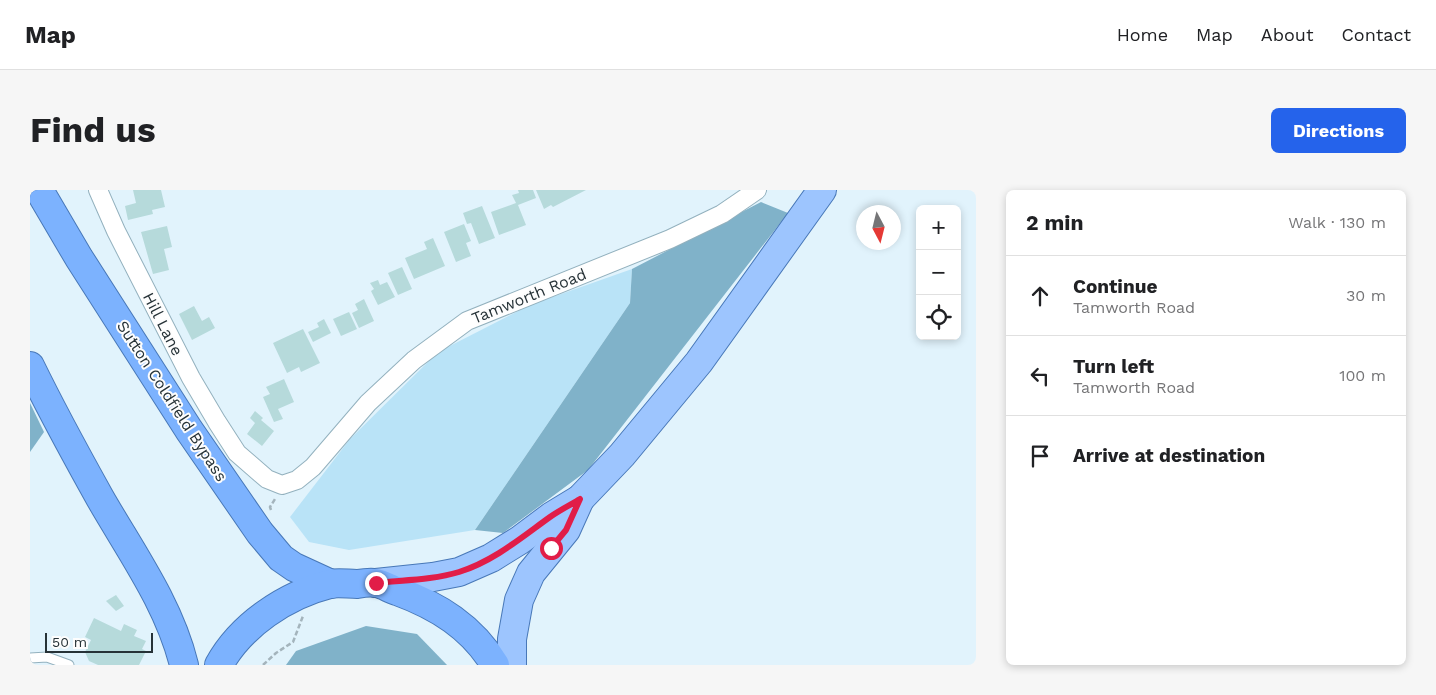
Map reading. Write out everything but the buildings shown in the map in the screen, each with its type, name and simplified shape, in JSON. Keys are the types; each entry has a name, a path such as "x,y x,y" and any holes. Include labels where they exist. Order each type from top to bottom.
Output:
{"highway":[{"name":"Sutton Coldfield Bypass","path":"40,190 80,258 184,422 260,533 281,558 331,584"},
{"path":"30,366 91,482 146,574 179,645 184,665"},
{"path":"219,665 240,638 261,618 282,603 331,584 376,583 415,598 453,618 484,648 495,665"}],"main road":[{"path":"376,583 460,572 491,558 580,499 622,455 699,362 822,190"},
{"path":"512,665 512,638 519,600 531,573 566,530 580,499"}],"street":[{"name":"Hill Lane","path":"98,190 116,231 191,378 237,453"},
{"name":"Tamworth Road","path":"237,453 267,479 282,485 298,480 313,467 381,390 414,360 467,321 670,239 722,214 757,190"}],"lane":[{"path":"30,658 47,657 69,665"}],"shaded area":[{"path":"761,202 788,213 588,470 503,533 475,530 630,303 632,269"},
{"path":"632,269 630,303 475,530 349,550 309,542 290,517 350,439 438,352 530,305"},
{"path":"30,403 44,432 30,452"},
{"path":"366,626 417,634 447,665 286,665 296,651"}],"route":[{"path":"376,583 460,572 491,558 580,499 566,530 551,548"}]}
